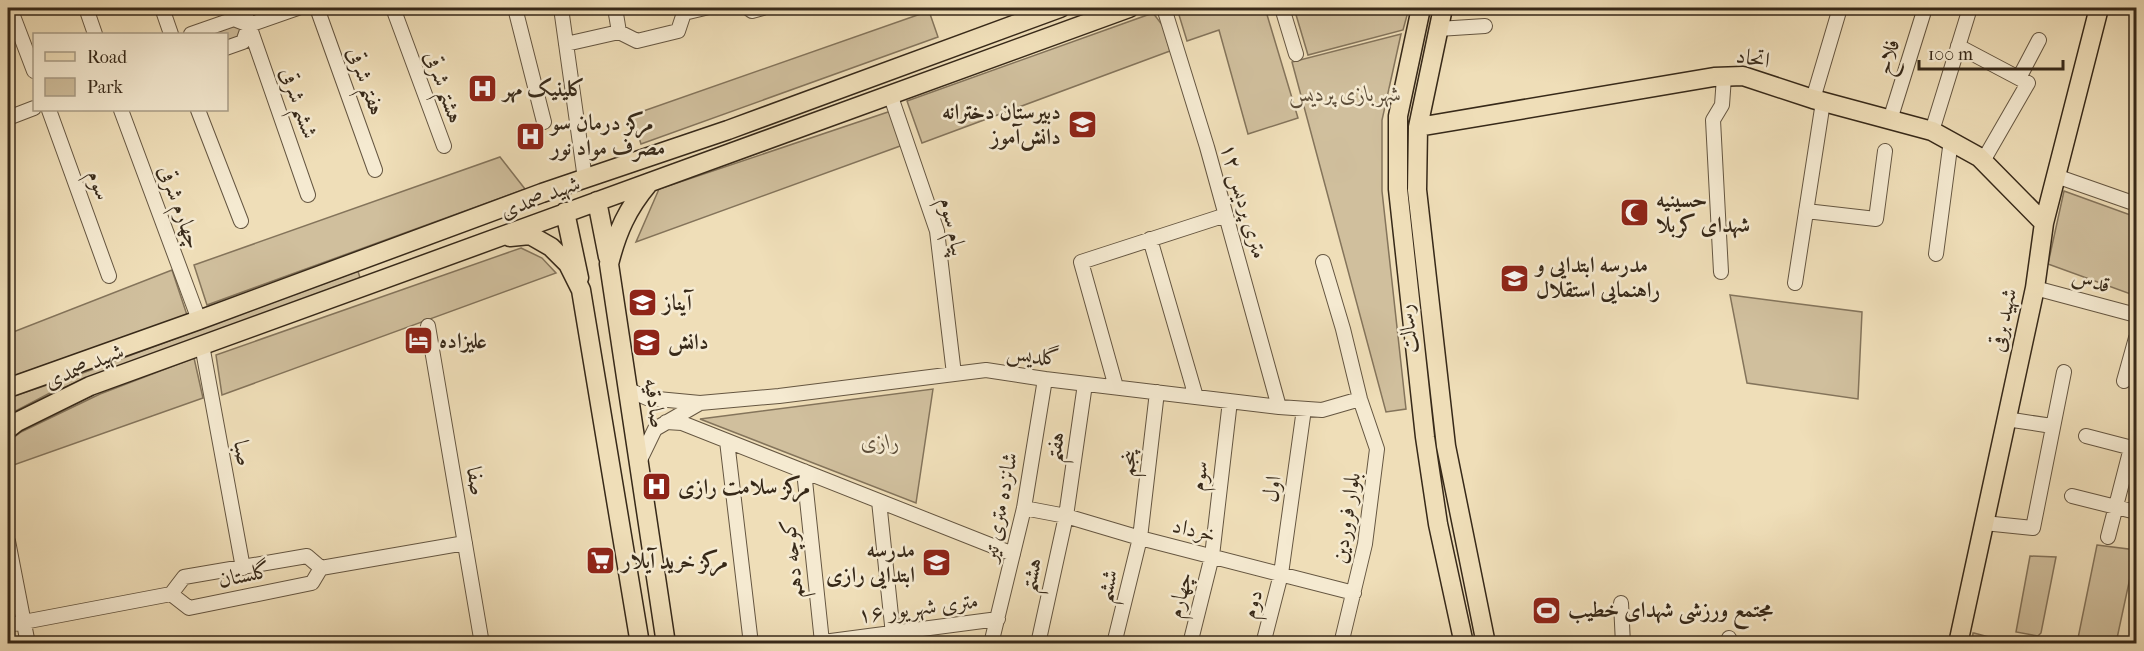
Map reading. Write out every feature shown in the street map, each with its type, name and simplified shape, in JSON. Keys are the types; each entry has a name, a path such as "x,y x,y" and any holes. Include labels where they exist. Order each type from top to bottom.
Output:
{"main road":[{"name":"شهید صمدی","path":"8,388 585,179 739,126 1060,8"},
{"name":"شهید صمدی","path":"8,429 17,422 90,386 1129,8"},
{"name":"رسالت","path":"1421,8 1398,116 1398,189 1425,438 1438,524 1464,644"},
{"name":"رسالت","path":"1443,8 1418,127 1417,190 1446,446 1486,644"},
{"name":"شهید برقی","path":"1958,644 2035,288 2044,223 2099,8"},
{"path":"1028,19 1024,24 1024,36 1036,41"},
{"path":"990,33 1004,37 1007,45 1001,54"},
{"name":"اتحاد","path":"1418,127 1724,77 1743,76 1817,100 1932,131 1951,140 1983,161 2044,223"},
{"name":"صادقیه","path":"651,180 633,202 616,238 609,264 666,644"},
{"path":"597,201 609,264"},
{"path":"565,212 581,290 640,644"},
{"path":"573,246 575,236 592,229 601,233 606,242"},
{"path":"500,238 530,235 551,247 568,264 581,290"},
{"path":"369,257 377,282"}],"street":[{"path":"10,8 33,68"},
{"path":"86,8 95,33"},
{"path":"162,8 171,33"},
{"name":"ششم شرقی","path":"243,8 308,195"},
{"path":"194,33 234,19 249,25 298,8"},
{"name":"هفتم شرقی","path":"317,8 375,170"},
{"name":"هشتم شرقی","path":"393,8 444,146"},
{"path":"515,8 544,122"},
{"path":"561,8 585,179"},
{"path":"615,8 619,32"},
{"path":"566,44 619,32 637,41 678,31 683,10 705,8"},
{"path":"748,8 752,11 763,8"},
{"name":"۱۲ متری پردیس","path":"1164,8 1226,215 1279,407"},
{"path":"1282,8 1296,54"},
{"path":"1795,283 1806,211 1817,100 1840,8"},
{"name":"فلاح","path":"1890,120 1925,8"},
{"path":"1932,131 1970,8"},
{"path":"228,47 243,42 249,25"},
{"path":"1438,29 1485,26"},
{"path":"2019,78 2039,40"},
{"path":"1958,46 2028,83 1983,161"},
{"path":"1721,272 1713,120 1722,105 1724,77"},
{"name":"پیام سوم","path":"890,94 937,231 954,374"},
{"path":"8,118 33,108"},
{"name":"سوم","path":"49,111 109,276"},
{"name":"چهارم شرقی","path":"122,111 200,320"},
{"path":"198,111 241,221"},
{"path":"1936,254 1951,140"},
{"path":"1806,211 1875,219 1885,151"},
{"path":"2056,176 2136,204"},
{"path":"1116,387 1081,262 1226,215"},
{"path":"1150,238 1196,397"},
{"name":"بلوار فروردین","path":"1323,262 1343,329 1360,399 1377,449 1365,544 1341,644"},
{"name":"قدس","path":"2035,288 2136,315"},
{"name":"صفا","path":"428,326 482,644"},
{"path":"2124,381 2136,338"},
{"name":"صبا","path":"202,345 243,568"},
{"name":"گلدیس","path":"700,403 779,396 986,370 1085,384 1304,409 1322,410 1360,399"},
{"path":"1984,523 2033,528 2064,372"},
{"name":"شانزده متری تیر","path":"991,644 1024,508 1045,379"},
{"name":"هفتم","path":"1066,516 1085,384"},
{"path":"629,390 647,398 700,403"},
{"name":"پنجم","path":"1140,538 1157,392"},
{"name":"سوم","path":"1212,556 1230,401"},
{"path":"639,462 655,429 700,403"},
{"name":"اول","path":"1281,574 1304,409"},
{"path":"2006,419 2052,426"},
{"path":"666,422 682,423 1013,554"},
{"path":"2086,435 2134,449 2108,537"},
{"path":"727,441 751,644"},
{"name":"کوچه دهم","path":"804,471 815,643"},
{"path":"2072,496 2136,512"},
{"path":"879,501 893,638"},
{"name":"خرداد","path":"1024,508 1066,516 1140,538 1354,592"},
{"name":"هشتم","path":"1038,644 1066,516"},
{"name":"ششم","path":"1114,644 1140,538"},
{"path":"8,541 28,644"},
{"name":"گلستان","path":"171,594 189,608 312,583 321,568 465,543"},
{"name":"گلستان","path":"8,625 171,594 184,577 307,556 321,568"},
{"name":"چهارم","path":"1190,644 1212,556"},
{"name":"دوم","path":"1263,644 1281,574"},
{"path":"1621,603 1623,644"},
{"name":"۱۶ متری شهریور","path":"815,643 893,638 998,619"}],"green space":[{"path":"1184,8 1265,8 1298,118 1248,134 1219,30 1187,41 1179,15"},
{"path":"1294,8 1409,8 1403,30 1308,55"},
{"path":"929,11 938,37 641,144 632,115"},
{"path":"1153,13 1163,26 1170,51 922,143 907,101"},
{"path":"234,19 249,25 242,42 228,48 228,33 195,33"},
{"name":"شهربازی پردیس","path":"1401,34 1382,120 1382,191 1406,409 1386,412 1292,62"},
{"path":"891,111 903,145 636,242 659,189"},
{"path":"500,157 525,189 207,305 194,265"},
{"path":"2064,191 2136,217 2136,296 2048,264"},
{"path":"521,248 542,258 556,273 222,395 216,355"},
{"path":"172,270 187,315 8,378 8,334"},
{"path":"358,271 360,278 119,366 50,393 8,415 8,398 80,374"},
{"path":"1730,295 1862,312 1858,399 1747,383"},
{"path":"194,358 203,398 8,467 8,442 21,432 100,394"},
{"name":"رازی","path":"933,389 916,503 700,419"},
{"path":"2097,545 2136,550 2116,643 2077,643"},
{"path":"2030,556 2056,557 2041,633 2038,636 2016,632"},
{"path":"1974,633 2011,643 1972,643"}],"place":[{"name":"کلینیک مهر","path":"482,89"},
{"name":"دبیرستان دخترانه دانش‌آموز","path":"1082,125"},
{"name":"مرکز درمان سو مصرف مواد نور","path":"530,136"},
{"name":"حسینیه شهدای کربلا","path":"1635,213"},
{"name":"مدرسه ابتدایی و راهنمایی استقلال","path":"1515,278"},
{"name":"آیناز","path":"642,303"},
{"name":"علیزاده","path":"418,341"},
{"name":"دانش","path":"647,342"},
{"name":"مرکز سلامت رازی","path":"657,487"},
{"name":"مرکز خرید آیلار","path":"601,561"},
{"name":"مدرسه ابتدایی رازی","path":"936,563"},
{"name":"مجتمع ورزشی شهدای خطیب","path":"1547,610"}]}
